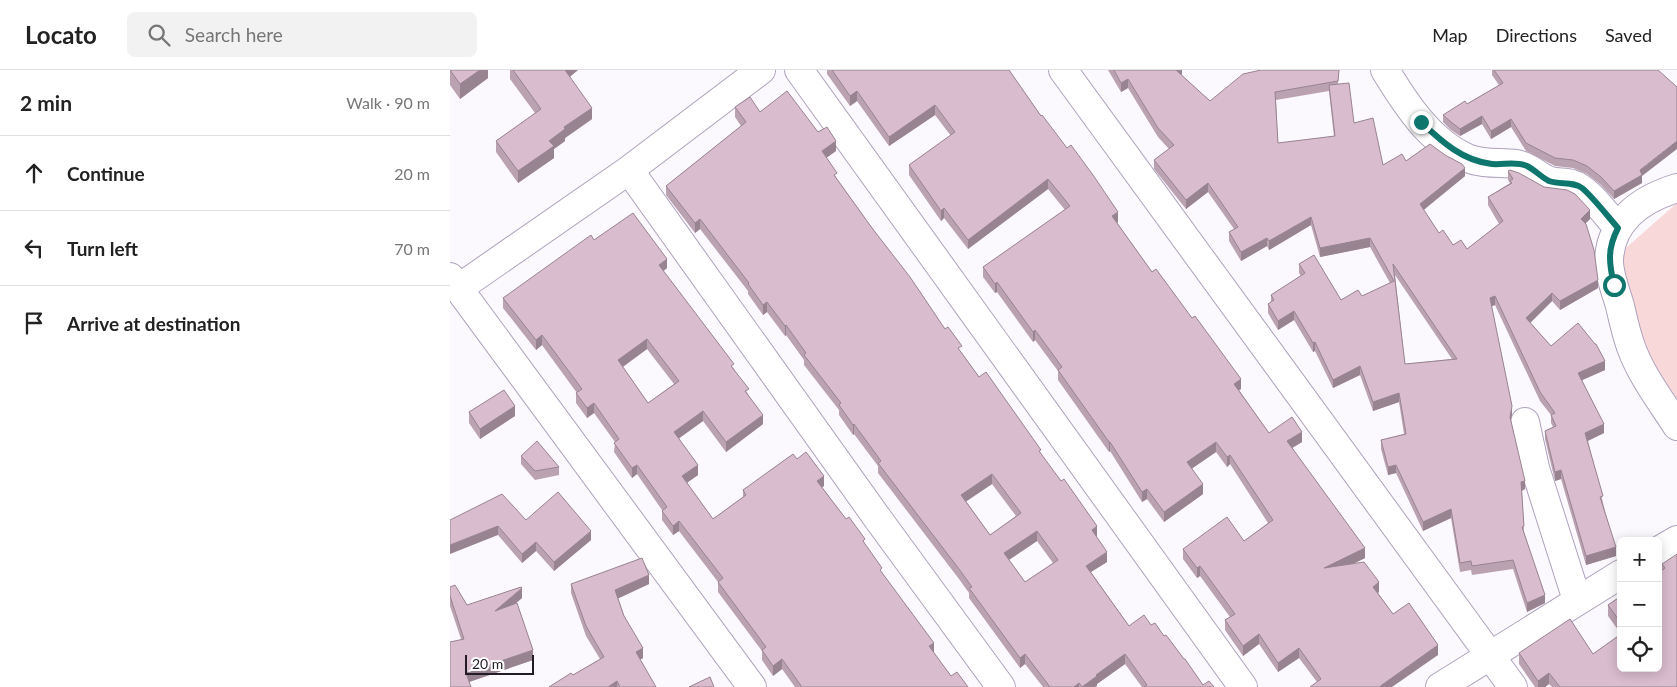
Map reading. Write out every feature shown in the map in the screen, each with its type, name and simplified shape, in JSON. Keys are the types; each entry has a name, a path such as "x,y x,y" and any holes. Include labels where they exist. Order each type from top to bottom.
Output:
{"street":[{"path":"752,687 454,282 629,170 761,70"},
{"path":"799,70 1243,687"},
{"path":"1063,70 1513,687"},
{"path":"1385,70 1421,122 1445,144 1468,158 1492,164 1527,166 1551,182 1572,184 1582,188 1618,228"},
{"path":"629,170 872,511 1001,687"},
{"path":"1677,188 1646,202 1623,219 1612,240 1609,262 1631,348 1644,375 1677,426"},
{"path":"1525,422 1535,468 1577,600"},
{"path":"1662,549 1677,540"},
{"path":"1440,687 1617,576"}],"shaded area":[{"path":"1677,203 1677,413 1651,379 1619,254"}],"building":[{"path":"450,70 480,70 460,84"},
{"path":"513,70 565,70 592,108 564,127 565,129 549,141 554,146 518,171 496,141 541,109"},
{"path":"832,70 1009,70 1041,116 1067,148 1071,145 1093,175 1118,212 1112,216 1152,272 1156,269 1192,318 1195,316 1241,379 1234,384 1269,433 1292,417 1302,432 1287,441 1365,548 1324,568 1364,562 1379,582 1373,587 1393,614 1409,603 1438,645 1379,687 1310,687 1321,679 1299,648 1278,663 1259,634 1243,646 1225,620 1235,614 1200,566 1197,568 1183,549 1227,517 1244,541 1273,520 1230,455 1227,457 1216,442 1187,462 1203,484 1164,512 1147,489 1142,492 1110,442 1058,370 1062,367 1035,330 1033,332 997,282 995,284 983,267 1070,206 1048,179 968,240 944,208 941,211 909,165 955,132 935,105 889,137 857,91 850,96"},
{"path":"1114,70 1176,70 1210,101 1243,74 1261,70 1339,70 1338,81 1275,92 1278,143 1335,136 1329,85 1349,83 1354,123 1373,118 1383,165 1402,154 1406,161 1430,144 1462,164 1465,168 1420,204 1439,233 1443,230 1453,245 1461,240 1467,249 1503,221 1488,197 1512,183 1510,181 1513,179 1508,171 1519,173 1544,187 1567,190 1575,194 1590,210 1581,219 1586,224 1594,250 1598,280 1560,301 1552,293 1526,318 1551,346 1578,323 1596,344 1605,361 1578,373 1604,424 1585,433 1603,496 1600,497 1616,547 1586,556 1561,470 1555,472 1545,431 1556,426 1551,415 1555,413 1540,392 1495,296 1490,298 1512,406 1510,417 1525,481 1521,482 1524,526 1522,527 1545,595 1527,603 1513,560 1472,566 1471,561 1460,563 1451,509 1423,522 1396,465 1388,467 1381,440 1406,434 1399,393 1373,402 1360,366 1333,380 1315,342 1313,343 1294,311 1278,321 1268,304 1274,300 1271,295 1305,273 1299,264 1314,255 1341,300 1358,290 1362,296 1394,281 1370,238 1320,248 1311,217 1269,241 1267,238 1241,252 1229,232 1238,227 1208,183 1186,200 1154,160 1174,145 1158,128 1128,79 1121,83","holes":["1393,264 1457,359 1405,364"]},
{"path":"1494,70 1658,70 1677,87 1677,141 1640,170 1642,175 1614,191 1587,166 1573,160 1555,158 1526,143 1511,119 1491,131 1482,116 1460,129 1443,115 1465,101 1467,104 1503,83"},
{"path":"787,91 818,132 827,127 836,141 822,151 837,173 834,175 910,277 945,329 948,327 962,346 958,348 979,377 986,372 1041,450 1039,451 1061,481 1064,479 1097,526 1092,530 1107,552 1086,566 1129,626 1144,615 1151,625 1155,623 1164,636 1166,635 1203,685 1209,681 1214,687 1144,687 1147,685 1125,654 1082,687 1079,683 1074,687 1050,687 1025,654 1020,658 969,588 972,587 959,569 878,463 881,461 839,405 841,403 804,355 806,353 786,325 767,302 763,305 749,283 700,219 695,223 666,186 746,122 735,107 750,97 760,112","holes":["992,474 1021,513 990,535 961,495","1037,531 1058,560 1025,582 1004,553"]},
{"path":"633,213 667,259 659,265 734,364 731,366 749,389 745,391 763,415 726,442 703,411 674,432 698,465 682,476 713,519 746,495 743,490 793,454 797,459 806,452 824,476 817,481 846,519 849,517 865,539 863,541 882,568 880,570 934,643 929,646 951,676 957,672 968,687 802,687 782,659 773,666 762,650 766,647 718,582 723,578 679,521 673,526 662,511 667,507 637,465 632,468 614,443 619,439 594,403 587,408 576,393 582,389 542,335 536,340 503,298 591,235 594,240","holes":["647,339 679,381 648,403 618,360"]},
{"path":"504,390 515,406 480,429 469,412"},
{"path":"537,441 559,467 535,471 521,456"},
{"path":"558,492 591,531 554,562 536,542 522,554 498,526 450,545 450,520 502,494 526,520"},
{"path":"1677,554 1677,687 1560,687 1549,673 1538,681 1519,653 1570,619 1593,654 1617,637 1617,672 1662,672 1662,570 1665,568 1662,564"},
{"path":"642,558 649,575 615,590 624,616 643,648 636,652 656,687 620,687 617,681 608,687 549,687 571,673 573,675 604,657 586,626 571,584"},
{"path":"455,585 467,605 521,587 495,611 517,603 533,650 466,673 471,687 450,687 450,642 464,639 450,596 450,587"},
{"path":"1617,599 1617,617 1608,605"},
{"path":"710,677 714,687 689,687"}],"route":[{"path":"1421,122 1445,144 1468,158 1492,164 1527,166 1551,182 1572,184 1582,188 1618,228 1612,240 1609,262 1614,285"}]}
